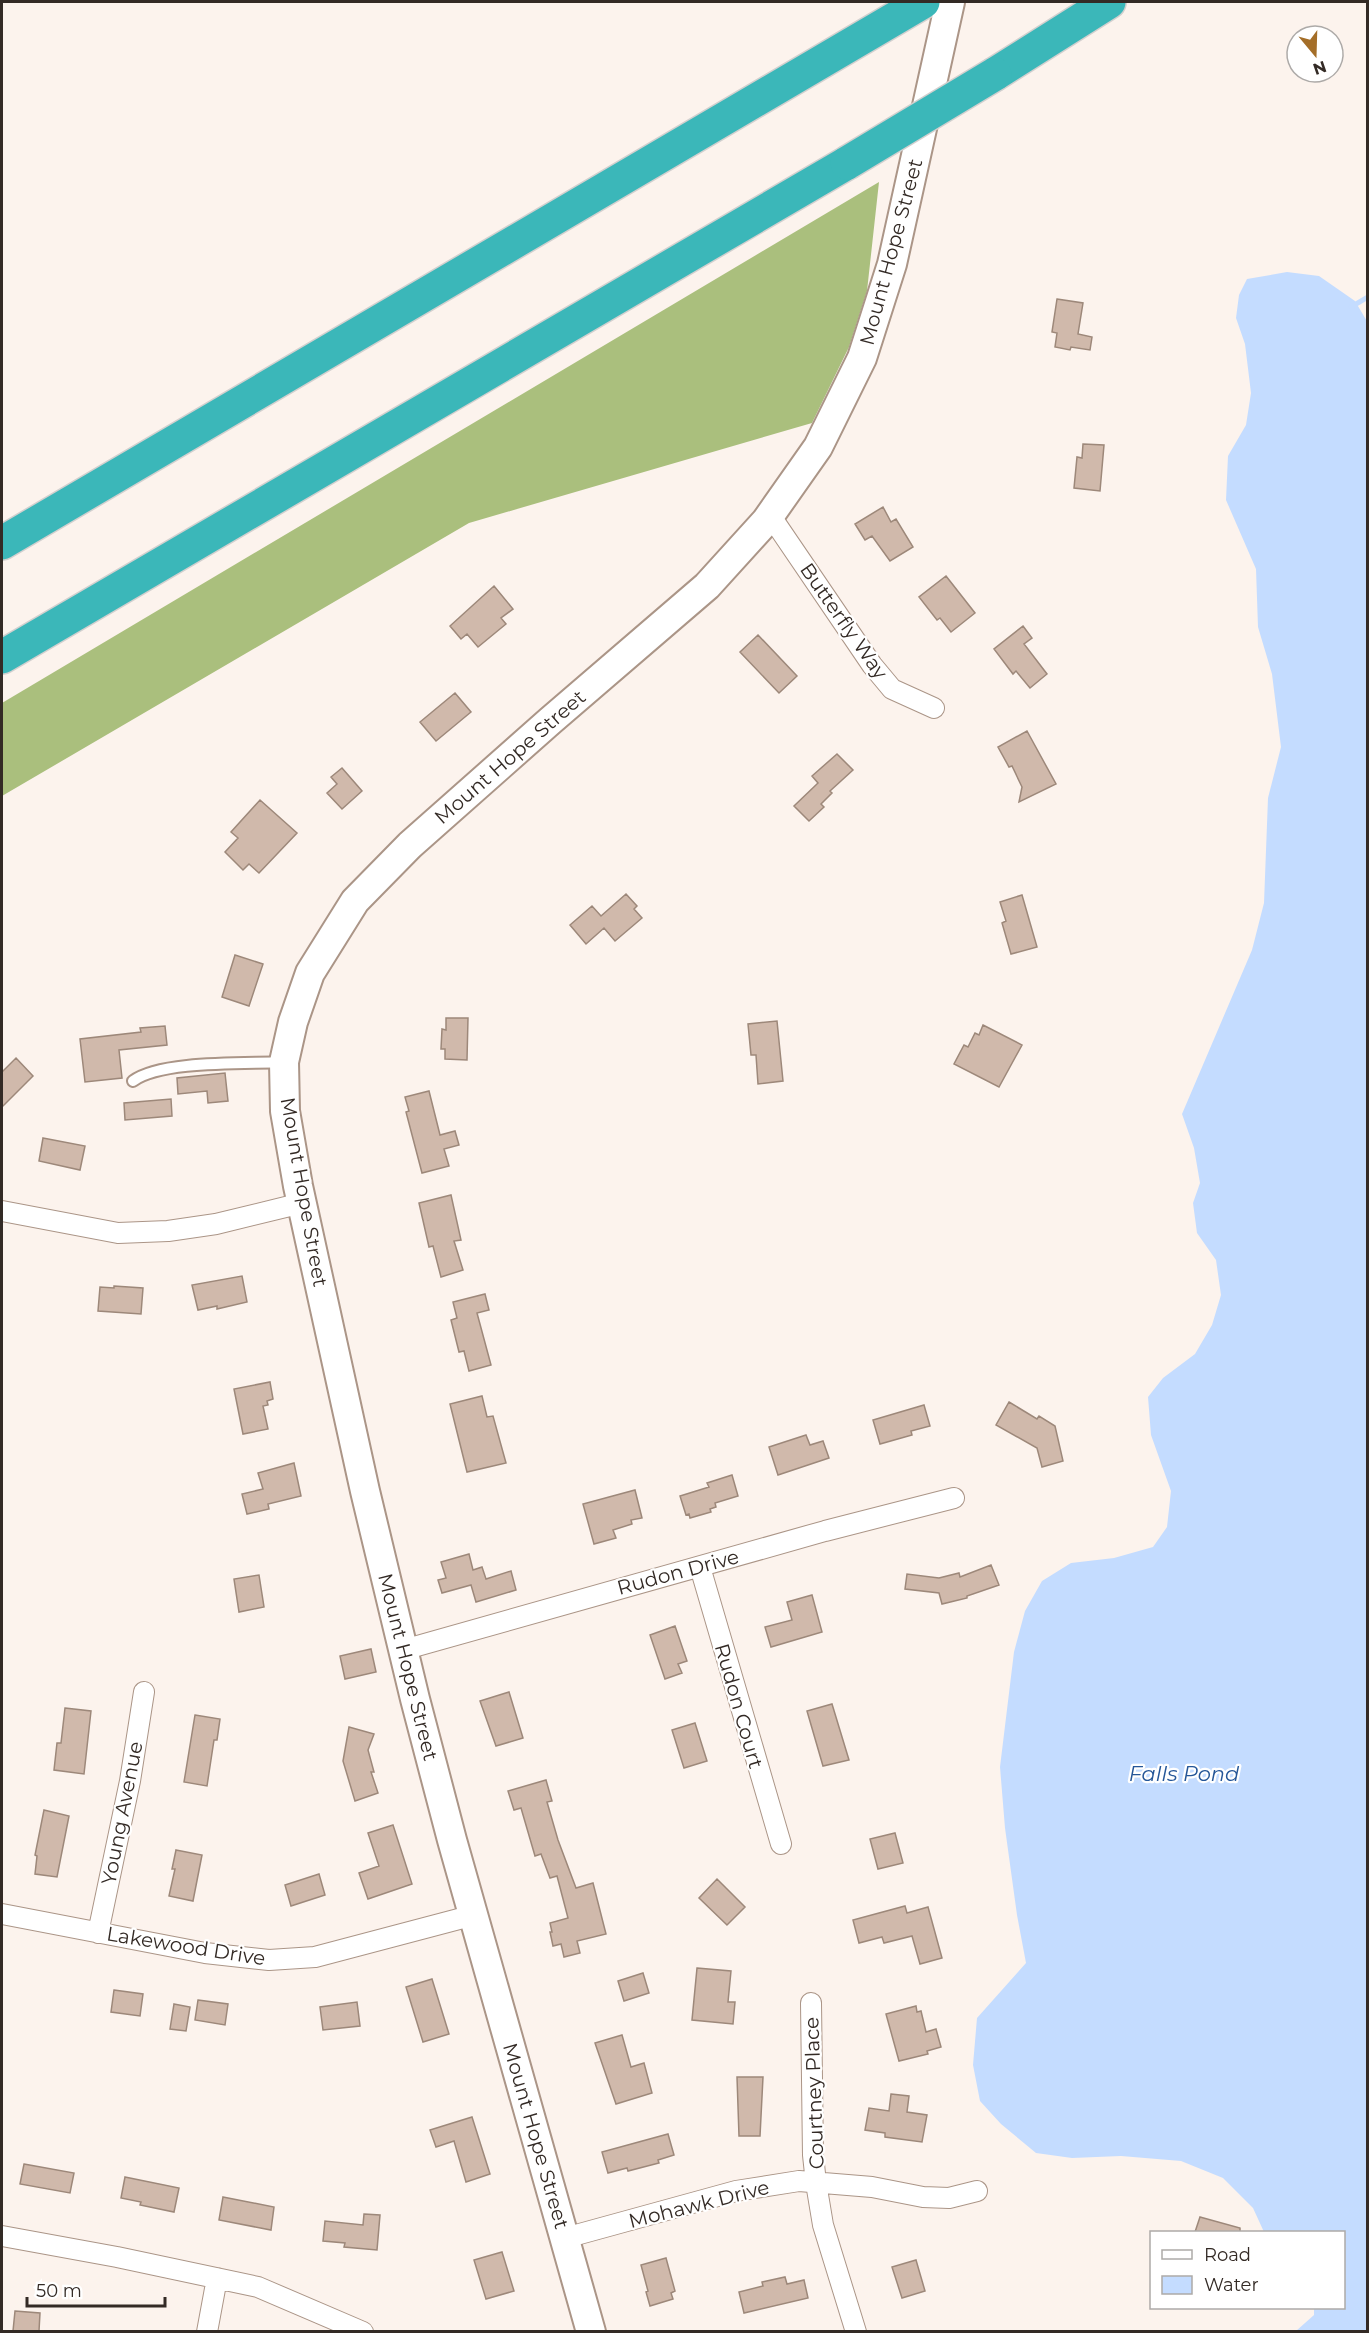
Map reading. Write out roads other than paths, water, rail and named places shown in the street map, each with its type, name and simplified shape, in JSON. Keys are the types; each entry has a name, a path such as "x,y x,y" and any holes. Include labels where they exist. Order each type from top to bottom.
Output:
{"highway":[{"path":"2,543 923,2"},
{"path":"2,657 847,163 1109,2"}],"street":[{"name":"Mount Hope Street","path":"591,2331 474,1915 403,1650 302,1203 285,1111 284,1062 293,1022 310,973 355,902 410,845 707,586 770,515 818,447 862,358 892,264 950,2"},
{"name":"Butterfly Way","path":"770,515 872,665 892,689 934,708"},
{"path":"2,1210 118,1233 168,1231 216,1224 302,1203"},
{"name":"Rudon Drive","path":"403,1650 825,1531 954,1498"},
{"name":"Rudon Court","path":"700,1567 781,1844"},
{"name":"Young Avenue","path":"98,1932 130,1781 144,1692"},
{"name":"Lakewood Drive","path":"2,1914 205,1953 269,1960 315,1957 474,1915"},
{"name":"Courtney Place","path":"811,2003 813,2155 816,2183 823,2225 856,2331"},
{"name":"Mohawk Drive","path":"565,2238 736,2191 799,2181 872,2187 923,2197 949,2198 977,2191"},
{"path":"2,2236 117,2256 258,2287 363,2331"},
{"path":"207,2331 218,2278"}],"lane":[{"path":"133,1081 140,1076 172,1068 284,1062"}],"water":[{"name":"Falls Pond","path":"1287,272 1319,276 1355,301 1368,323 1367,2332 1296,2331 1314,2315 1314,2309 1345,2309 1345,2231 1264,2231 1253,2208 1223,2178 1181,2161 1121,2156 1072,2158 1036,2153 1001,2124 980,2101 973,2065 977,2018 1026,1963 1005,1828 1000,1767 1014,1652 1025,1611 1042,1581 1071,1563 1114,1558 1153,1547 1167,1527 1171,1491 1151,1435 1148,1397 1163,1378 1195,1354 1212,1325 1221,1295 1216,1260 1197,1233 1193,1203 1200,1183 1194,1148 1182,1114 1252,950 1264,903 1268,798 1281,747 1272,674 1258,627 1256,569 1226,500 1228,456 1246,425 1251,393 1245,344 1236,318 1239,295 1247,279"}],"waterway":[{"path":"1351,307 1368,297"}]}
